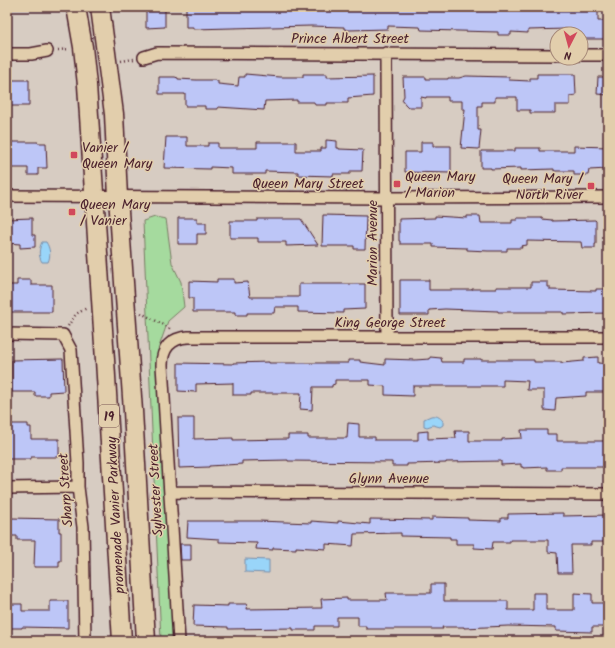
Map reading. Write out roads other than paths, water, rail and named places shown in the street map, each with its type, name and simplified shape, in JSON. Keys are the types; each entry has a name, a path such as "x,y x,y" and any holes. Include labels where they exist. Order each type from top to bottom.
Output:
{"main road":[{"name":"promenade Vanier Parkway","path":"76,7 84,47 122,641"},
{"name":"19","path":"100,7 114,114 118,197 133,403 146,641"}],"street":[{"path":"7,54 31,54 47,51"},
{"name":"Prince Albert Street","path":"144,57 157,53 549,55"},
{"name":"Marion Avenue","path":"386,53 387,337"},
{"path":"589,55 608,55"},
{"name":"Queen Mary Street","path":"7,196 387,198 608,197"},
{"name":"Sharp Street","path":"7,334 64,338 71,350 78,463 78,487 83,527 85,641"},
{"name":"King George Street","path":"176,339 188,337 608,337"},
{"name":"Sylvester Street","path":"176,339 166,347 162,359 179,641"},
{"path":"7,488 78,487"},
{"name":"Glynn Avenue","path":"170,492 608,494"}],"water":[{"path":"42,242 46,242 50,252 48,262 42,262 39,255"},
{"path":"431,416 441,418 443,425 440,427 433,425 427,427 424,426 424,419"},
{"path":"245,559 269,560 269,573 245,572"}],"place":[{"name":"Vanier / Queen Mary","path":"74,155"},
{"name":"Queen Mary / Marion","path":"397,184"},
{"name":"Queen Mary / North River","path":"591,186"},
{"name":"Queen Mary / Vanier","path":"72,212"}]}
